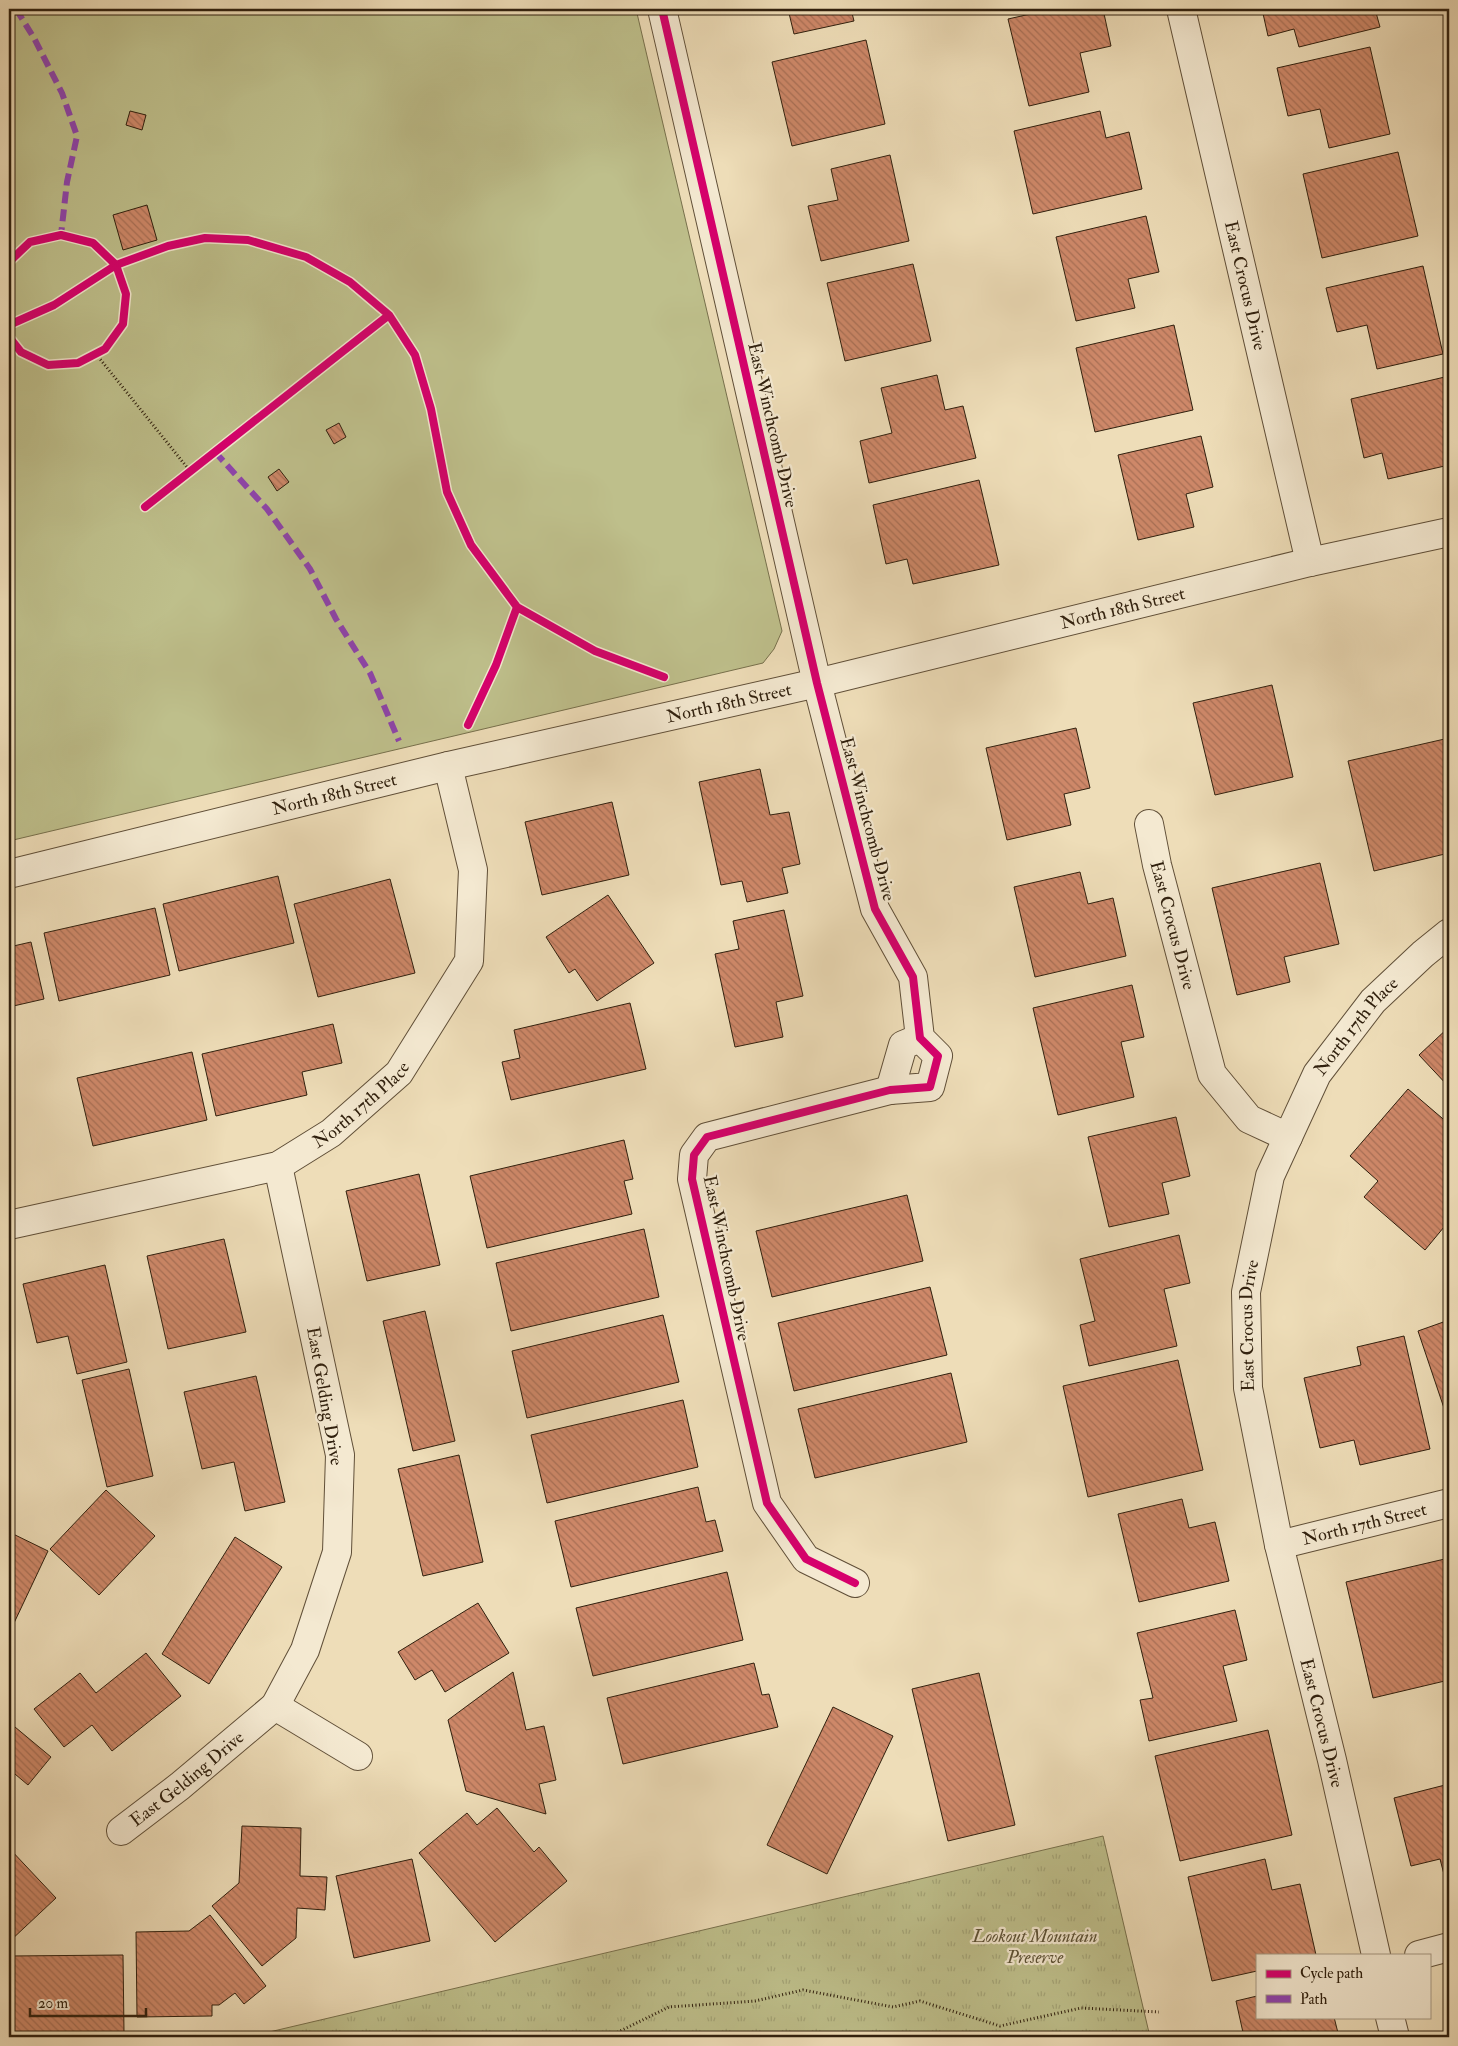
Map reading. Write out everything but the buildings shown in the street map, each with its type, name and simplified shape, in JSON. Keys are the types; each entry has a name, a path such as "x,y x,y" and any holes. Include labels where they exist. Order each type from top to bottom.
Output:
{"street":[{"name":"East Winchcomb Drive","path":"662,9 817,683 875,909 913,977 920,1038 938,1056 930,1087 890,1090 707,1136 694,1155 692,1179 767,1503 806,1559 855,1583"},
{"name":"East Crocus Drive","path":"1181,9 1310,562"},
{"name":"North 18th Street","path":"9,874 448,766 817,683 1310,562 1449,532"},
{"name":"North 17th Place","path":"9,1225 278,1166 331,1133 399,1073 469,961 474,870 448,766"},
{"name":"East Crocus Drive","path":"1149,824 1157,865 1212,1074 1249,1119 1288,1137 1270,1176 1246,1292 1248,1388 1279,1544 1332,1760 1376,1954"},
{"name":"North 17th Place","path":"1288,1137 1317,1074 1373,1001 1422,954 1449,933"},
{"path":"890,1090 903,1045 920,1038"},
{"name":"East Gelding Drive","path":"122,1831 180,1786 275,1706 305,1650 337,1552 340,1455 278,1166"},
{"name":"North 17th Street","path":"1279,1544 1449,1503"},
{"path":"275,1706 358,1756"},
{"path":"1423,1954 1449,1947"},
{"path":"1390,2018 1395,2037"}],"path":[{"path":"9,262 30,242 61,234 93,243 116,265 126,294 123,324 105,349 78,363 48,365 21,352 9,337"},
{"path":"9,325 54,305 116,265 168,246 205,238 248,240 306,256 350,282 389,315 415,355 431,409 446,492 471,545 517,607 595,651 664,677"},
{"path":"145,507 389,315"},
{"path":"96,354 190,471"},
{"path":"468,725 496,665 517,607"},
{"path":"608,2037 669,2007 755,2001 803,1990 893,2007 920,2001 1000,2026 1082,2008 1159,2012"}],"green space":[{"path":"9,9 636,9 782,631 774,649 763,663 9,841"},
{"name":"Lookout Mountain Preserve","path":"1103,1836 1150,2037 248,2037"}],"marked path":[{"path":"16,9 34,38 62,93 77,136 67,182 61,235"},
{"path":"215,452 267,509 310,569 336,619 370,673 399,741"}],"cycle path":[{"path":"662,9 817,683 875,909 913,977 920,1038 938,1056 930,1087 890,1090 707,1137 694,1155 692,1179 767,1503 806,1559 855,1583"},
{"path":"9,262 30,242 61,235 93,243 116,265 126,294 123,324 105,349 78,363 48,365 21,352 9,337"},
{"path":"9,325 54,305 116,265 168,246 205,238 248,240 306,257 350,282 389,315 415,355 431,409 447,492 471,545 517,607 595,651 664,677"},
{"path":"145,507 389,315"},
{"path":"468,725 496,665 517,607"}]}
